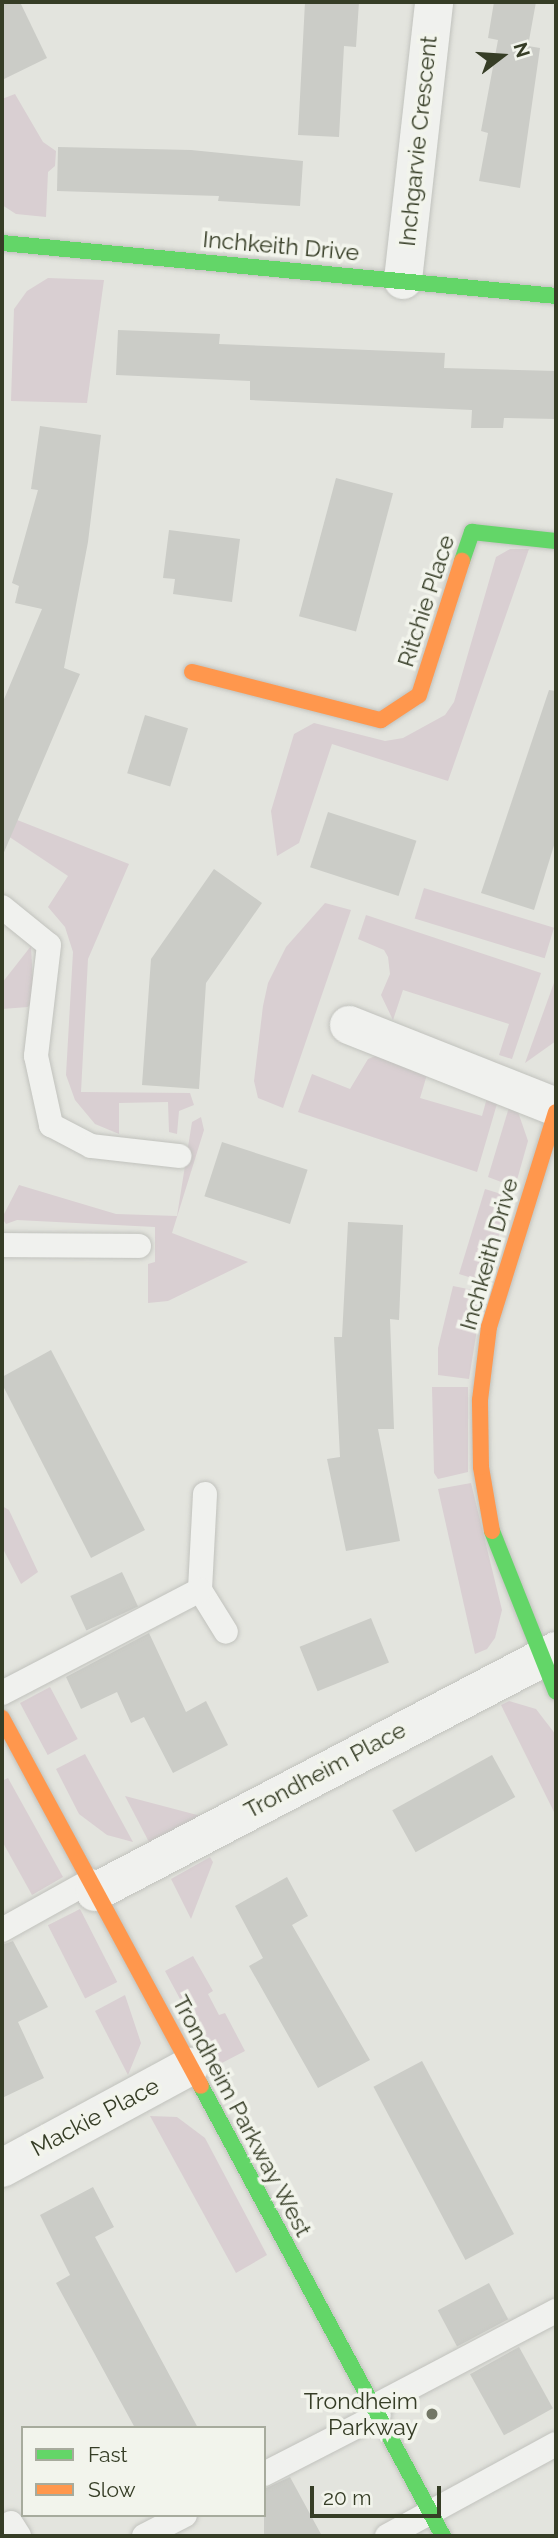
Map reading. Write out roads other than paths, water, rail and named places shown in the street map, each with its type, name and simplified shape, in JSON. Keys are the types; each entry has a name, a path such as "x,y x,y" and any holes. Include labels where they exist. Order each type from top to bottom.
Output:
{"street":[{"name":"Inchgarvie Crescent","path":"402,280 417,121 434,2"},
{"name":"Inchkeith Drive","path":"2,243 556,296"},
{"name":"Ritchie Place","path":"192,672 381,720 419,695 472,532 556,541"},
{"path":"350,1021 556,1109"},
{"name":"Inchkeith Drive","path":"556,1109 489,1327 480,1400 481,1467 491,1528 548,1655 556,1692"},
{"name":"Trondheim Place","path":"93,1886 548,1655"},
{"name":"Trondheim Parkway West","path":"2,1718 443,2536"},
{"name":"Mackie Place","path":"2,2168 189,2067"}],"lane":[{"path":"2,907 49,945 36,1056 51,1125 91,1146 179,1156"},
{"path":"2,1245 139,1246"},
{"path":"205,1494 200,1590 226,1632"},
{"path":"2,1693 200,1590"},
{"path":"2,1930 93,1886"},
{"path":"266,2473 556,2311"},
{"path":"387,2536 556,2444"},
{"path":"144,2536 181,2517"}],"place":[{"name":"Trondheim Parkway","path":"432,2414"}]}
